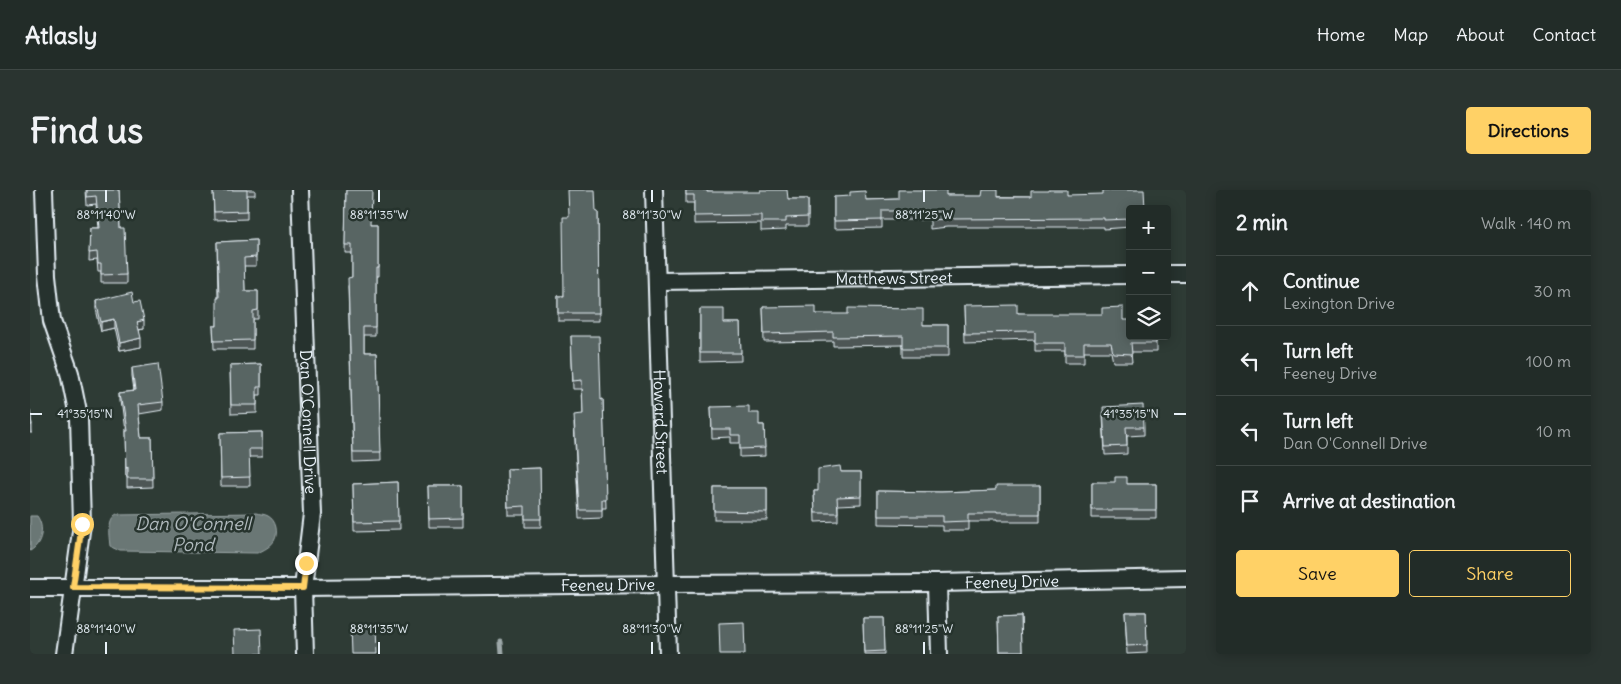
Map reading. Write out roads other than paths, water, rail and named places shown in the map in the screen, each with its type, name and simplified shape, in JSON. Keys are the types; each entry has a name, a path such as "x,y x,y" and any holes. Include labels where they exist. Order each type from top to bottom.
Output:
{"street":[{"path":"44,190 47,276 52,321 70,373 79,417 82,524 64,654"},
{"name":"Dan O'Connell Drive","path":"300,190 312,514 303,588 306,654"},
{"name":"Howard Street","path":"654,190 668,654"},
{"path":"1171,274 1186,274"},
{"name":"Matthews Street","path":"658,281 1126,275"},
{"name":"Feeney Drive","path":"30,588 303,588 937,583 1186,578"},
{"path":"937,583 939,654"}],"water":[{"name":"Dan O'Connell Pond","path":"256,513 271,518 275,524 276,531 276,538 272,543 257,553 121,551 110,546 109,524 116,515"},
{"path":"30,516 37,516 41,525 41,535 40,540 30,551"}],"waterway":[{"path":"501,642 502,654"}]}
